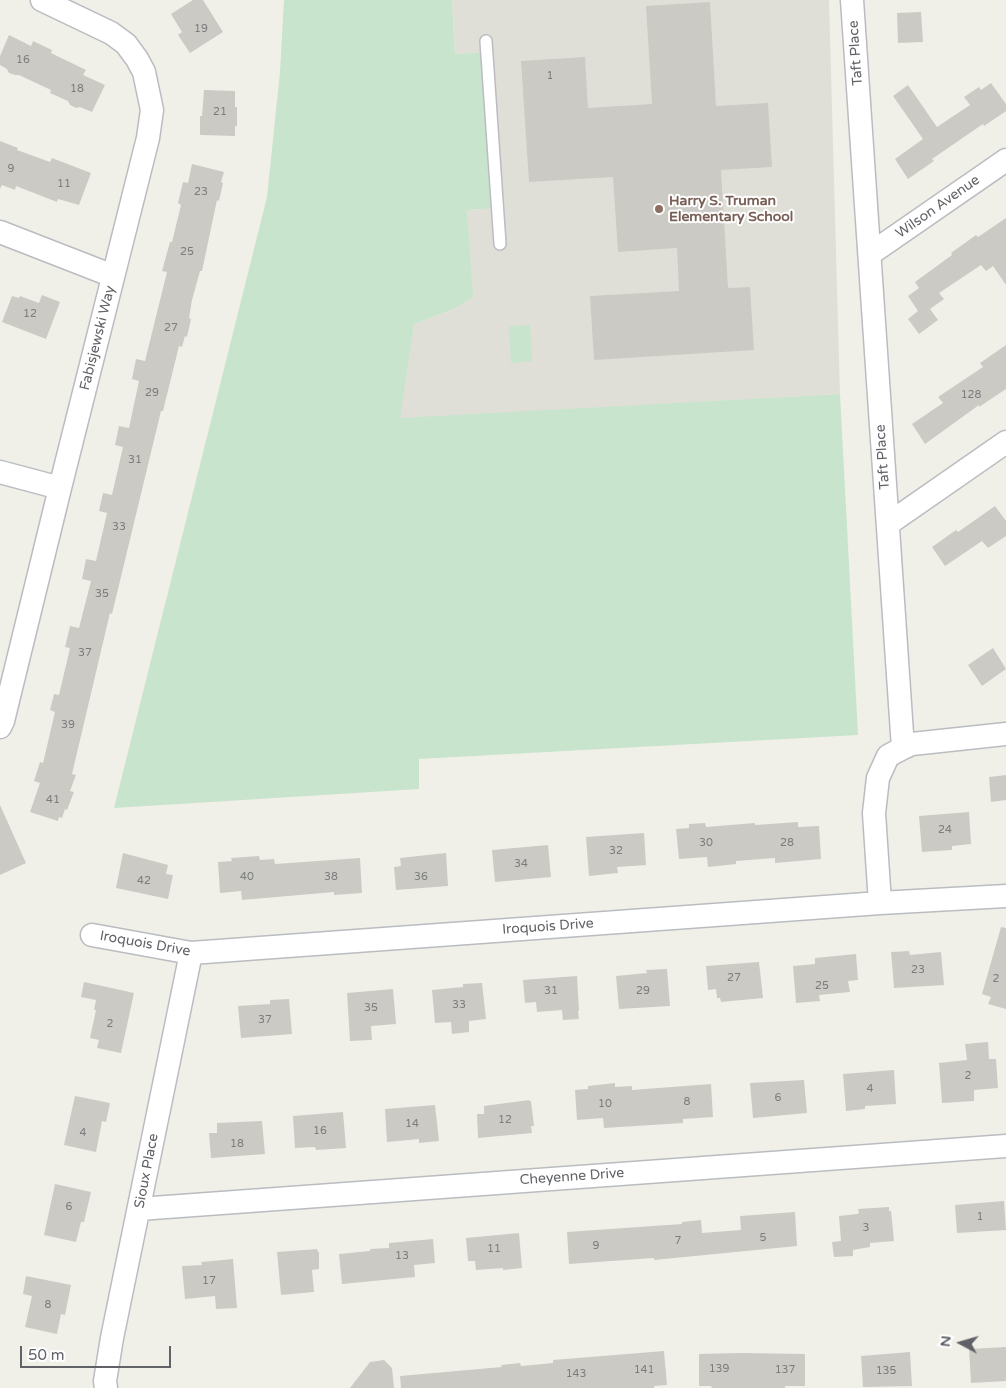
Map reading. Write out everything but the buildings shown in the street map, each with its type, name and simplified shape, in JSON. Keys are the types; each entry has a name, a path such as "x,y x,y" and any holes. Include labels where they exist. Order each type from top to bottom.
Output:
{"street":[{"name":"Fabisjewski Way","path":"0,726 3,721 114,276 148,138 152,110 144,72 126,44 111,33 42,0"},
{"name":"Taft Place","path":"852,0 904,748"},
{"name":"Wilson Avenue","path":"870,254 1006,160"},
{"path":"0,232 114,276"},
{"path":"888,524 1006,442"},
{"path":"0,472 60,488"},
{"path":"880,903 874,813 878,778 888,756 912,744 1001,731"},
{"name":"Iroquois Drive","path":"92,935 191,953 880,903 1006,896"},
{"name":"Sioux Place","path":"106,1388 105,1380 112,1338 191,953"},
{"name":"Cheyenne Drive","path":"139,1209 1006,1146"}],"lane":[{"path":"486,41 500,244"}],"shaded area":[{"name":"Harry S. Truman Elementary School","path":"452,0 829,0 840,394 399,419 414,324 454,309 472,297 467,210 497,208 486,52 455,54"}],"green space":[{"path":"284,0 452,0 455,54 486,52 498,208 467,210 473,297 454,309 414,324 400,418 840,394 858,735 419,759 419,789 114,808 267,197 280,72"},
{"path":"530,325 532,361 511,363 509,326"}],"place":[{"name":"Harry S. Truman Elementary School","path":"659,209"}]}
